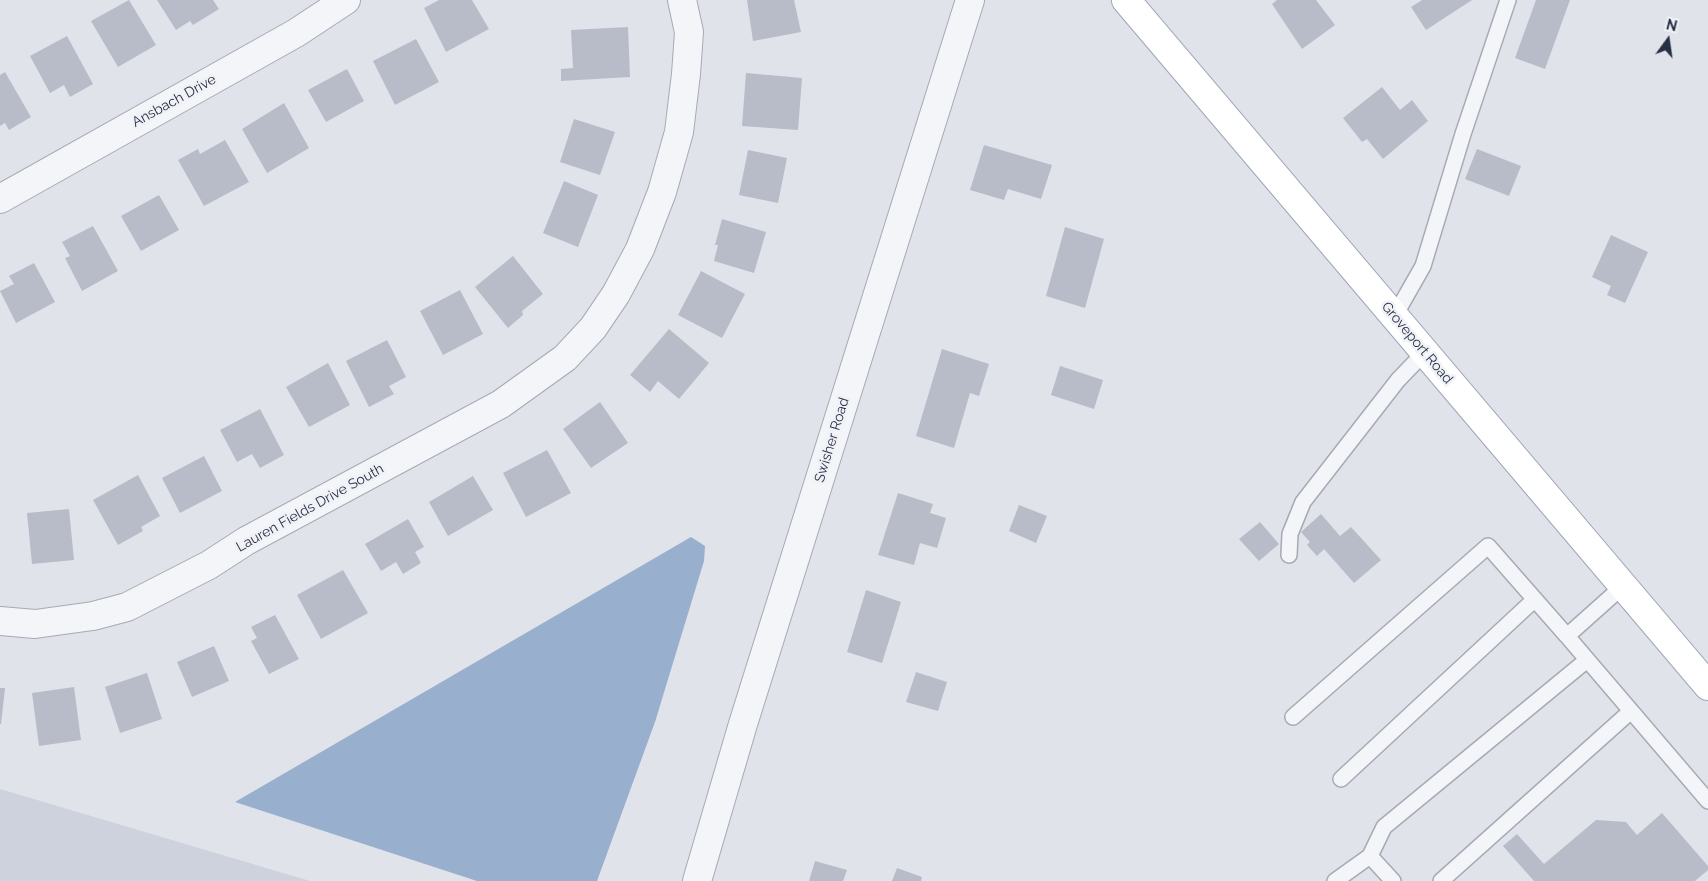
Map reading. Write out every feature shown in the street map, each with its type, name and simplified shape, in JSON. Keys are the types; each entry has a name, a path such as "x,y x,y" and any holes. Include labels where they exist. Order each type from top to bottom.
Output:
{"main road":[{"name":"Groveport Road","path":"1126,0 1708,686"}],"street":[{"name":"Ansbach Drive","path":"0,199 296,33 346,0"},
{"name":"Lauren Fields Drive South","path":"0,621 35,624 93,616 127,607 209,565 246,541 501,404 565,358 593,328 616,294 640,249 665,183 679,132 686,74 689,32 682,0"},
{"name":"Swisher Road","path":"697,881 743,724 775,627 970,0"}],"lane":[{"path":"1394,317 1423,266 1463,134 1508,0"},
{"path":"1289,555 1290,534 1303,502 1398,380 1425,352"},
{"path":"1293,717 1488,546 1708,801"},
{"path":"1567,636 1623,586"},
{"path":"1341,779 1534,600"},
{"path":"1335,881 1370,856 1384,826 1587,660"},
{"path":"1441,881 1631,711"},
{"path":"1370,856 1393,881"}],"shaded area":[{"path":"0,789 310,881 0,881"}],"water":[{"path":"691,537 705,546 704,561 655,722 597,881 477,881 235,802"}],"building":[{"path":"129,0 156,45 118,67 91,21"},
{"path":"157,0 213,0 219,9 193,25 190,21 176,30"},
{"path":"439,0 472,0 489,29 446,52 424,8"},
{"path":"747,0 794,0 801,32 753,41"},
{"path":"1277,0 1316,0 1335,25 1302,49 1272,4"},
{"path":"1422,0 1472,0 1426,30 1411,7"},
{"path":"1536,0 1570,0 1545,69 1515,58"},
{"path":"628,27 630,77 561,81 561,69 573,68 571,30"},
{"path":"67,36 93,84 70,97 64,85 50,93 30,56"},
{"path":"416,39 439,82 395,105 373,61"},
{"path":"347,69 364,101 326,122 308,90"},
{"path":"5,72 31,117 9,130 5,123 0,126 0,75"},
{"path":"746,73 802,78 798,130 742,126"},
{"path":"1382,87 1400,110 1412,100 1428,121 1383,159 1367,139 1362,142 1343,118"},
{"path":"284,103 309,148 267,173 242,129"},
{"path":"574,119 615,132 600,175 560,162"},
{"path":"225,140 249,182 204,206 178,160 198,149 200,154"},
{"path":"984,145 1052,165 1041,199 1008,189 1004,200 970,190"},
{"path":"1477,149 1521,166 1509,196 1465,179"},
{"path":"748,150 787,158 778,203 739,195"},
{"path":"564,181 598,195 578,247 543,233"},
{"path":"159,195 179,230 141,251 121,216"},
{"path":"722,219 766,232 754,273 714,261 718,245 715,245"},
{"path":"93,226 118,271 82,291 65,258 70,256 62,242"},
{"path":"1065,227 1104,239 1085,308 1046,296"},
{"path":"1611,235 1648,252 1625,303 1607,295 1611,286 1592,277"},
{"path":"513,256 543,294 522,311 523,315 508,328 475,287"},
{"path":"34,263 55,302 16,323 0,291 14,284 9,276"},
{"path":"701,271 745,294 722,338 678,315"},
{"path":"460,290 483,334 443,355 420,311"},
{"path":"669,329 709,363 679,399 658,381 650,392 630,375"},
{"path":"387,340 406,377 389,386 394,394 369,407 346,361"},
{"path":"942,349 989,364 979,396 970,393 954,448 916,436"},
{"path":"328,363 350,405 309,427 286,387"},
{"path":"1060,366 1103,380 1094,409 1051,395"},
{"path":"600,402 628,443 591,468 563,429"},
{"path":"260,409 284,455 260,468 252,454 237,462 220,430"},
{"path":"547,450 571,493 526,517 503,473"},
{"path":"204,456 222,491 180,513 162,478"},
{"path":"138,475 160,516 141,527 143,531 118,545 93,500"},
{"path":"473,476 493,510 448,536 429,502"},
{"path":"898,493 933,504 930,513 946,518 937,548 920,543 914,565 878,555"},
{"path":"1019,505 1047,516 1036,543 1009,531"},
{"path":"69,509 74,560 32,564 27,513"},
{"path":"1321,514 1340,536 1351,527 1381,560 1354,583 1324,549 1317,556 1307,545 1310,542 1301,532"},
{"path":"408,519 424,547 415,552 421,563 403,574 396,562 381,571 365,544"},
{"path":"1260,522 1279,544 1259,561 1239,539"},
{"path":"343,570 368,613 321,639 297,595"},
{"path":"866,590 901,602 882,663 847,652"},
{"path":"275,615 299,659 269,674 251,641 257,638 251,627"},
{"path":"214,646 229,681 192,697 177,662"},
{"path":"916,672 947,682 938,711 906,702"},
{"path":"147,673 162,719 120,733 105,687"},
{"path":"74,687 81,740 39,746 32,693"},
{"path":"0,688 5,688 1,724 0,724"},
{"path":"1662,813 1708,866 1708,870 1695,881 1534,881 1503,846 1517,834 1544,864 1596,820 1626,822 1637,835"},
{"path":"815,861 847,870 843,881 809,881"},
{"path":"897,868 922,877 921,881 892,881"}]}
